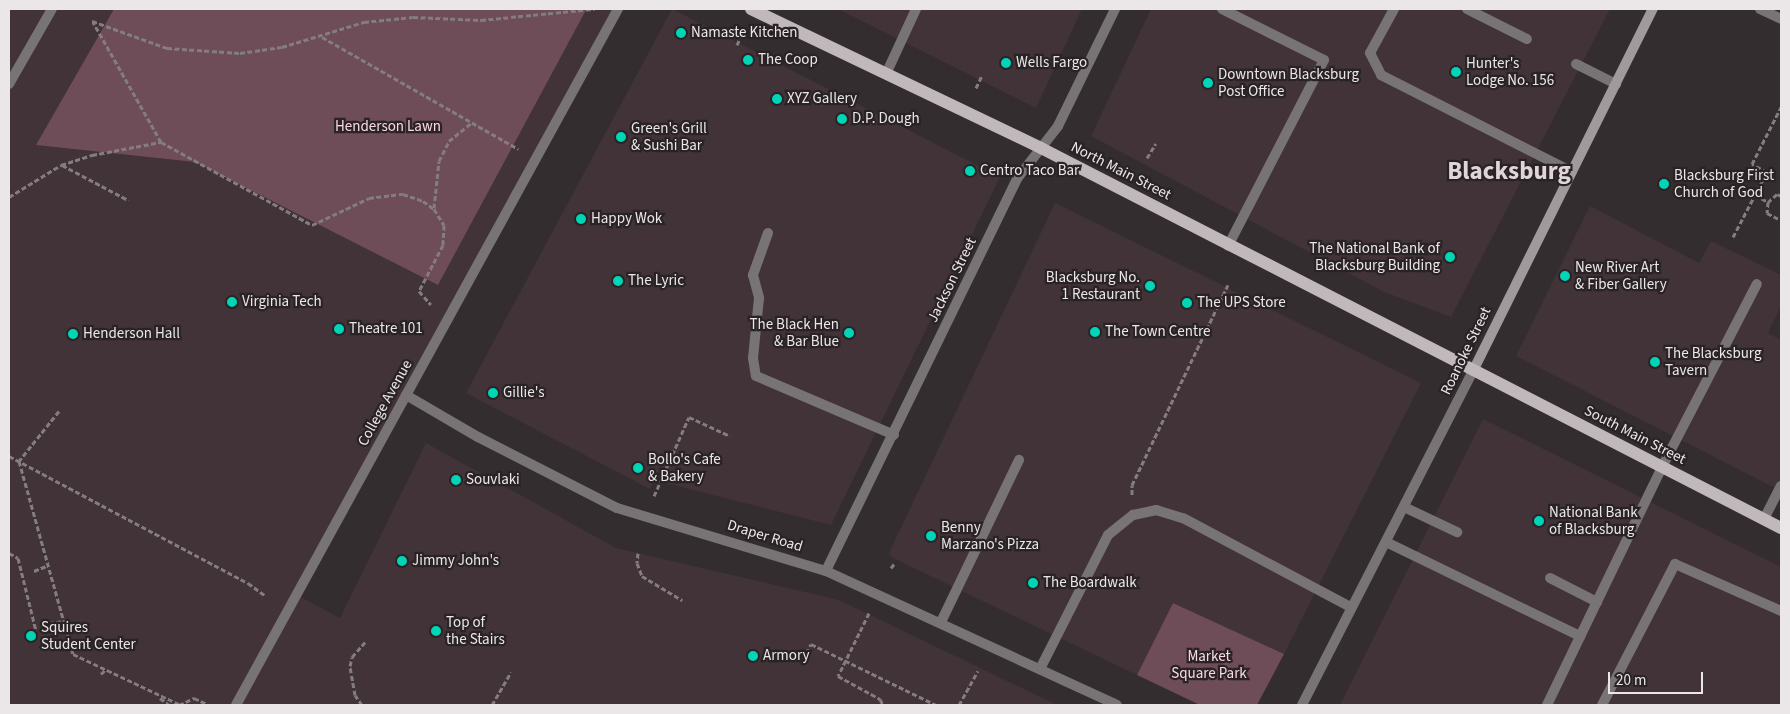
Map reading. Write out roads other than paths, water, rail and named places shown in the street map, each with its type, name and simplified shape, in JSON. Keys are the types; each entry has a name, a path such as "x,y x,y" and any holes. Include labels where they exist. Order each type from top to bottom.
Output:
{"main road":[{"name":"North Main Street","path":"750,9 1041,148 1473,371"},
{"name":"Roanoke Street","path":"1473,371 1653,9"},
{"name":"South Main Street","path":"1473,371 1781,528"}],"street":[{"path":"9,84 52,9"},
{"name":"College Avenue","path":"236,705 618,9"},
{"path":"886,74 916,9"},
{"name":"Jackson Street","path":"826,571 894,435 1017,179 1058,126 1115,9"},
{"path":"1222,9 1324,60 1228,246"},
{"path":"1394,9 1370,53 1381,75 1572,172"},
{"path":"1467,9 1527,39"},
{"path":"1760,9 1781,19"},
{"path":"1576,64 1616,84"},
{"path":"768,233 752,275 759,298 752,358 756,376 894,435"},
{"path":"1547,705 1662,467 1757,284"},
{"name":"Roanoke Street","path":"1302,705 1473,371"},
{"name":"Draper Road","path":"406,395 478,436 617,508 826,571 941,622 1117,705"},
{"path":"941,622 1019,460"},
{"path":"1764,519 1781,486"},
{"path":"1404,507 1457,532"},
{"path":"1040,669 1108,534 1133,515 1156,510 1183,518 1352,608"},
{"path":"1386,542 1580,636"},
{"path":"1602,705 1675,564 1781,610"},
{"path":"1550,578 1597,602"}],"place":[{"name":"Namaste Kitchen","path":"681,33"},
{"name":"The Coop","path":"748,60"},
{"name":"Wells Fargo","path":"1006,63"},
{"name":"Hunter's Lodge No. 156","path":"1456,72"},
{"name":"Downtown Blacksburg Post Office","path":"1208,83"},
{"name":"XYZ Gallery","path":"777,99"},
{"name":"D.P. Dough","path":"842,119"},
{"name":"Green's Grill & Sushi Bar","path":"621,137"},
{"name":"Centro Taco Bar","path":"970,171"},
{"name":"Blacksburg First Church of God","path":"1664,184"},
{"name":"Happy Wok","path":"581,219"},
{"name":"The National Bank of Blacksburg Building","path":"1450,257"},
{"name":"New River Art & Fiber Gallery","path":"1565,276"},
{"name":"The Lyric","path":"618,281"},
{"name":"Blacksburg No. 1 Restaurant","path":"1150,286"},
{"name":"Virginia Tech","path":"232,302"},
{"name":"The UPS Store","path":"1187,303"},
{"name":"Theatre 101","path":"339,329"},
{"name":"The Town Centre","path":"1095,332"},
{"name":"The Black Hen & Bar Blue","path":"849,333"},
{"name":"Henderson Hall","path":"73,334"},
{"name":"The Blacksburg Tavern","path":"1655,362"},
{"name":"Gillie's","path":"493,393"},
{"name":"Bollo's Cafe & Bakery","path":"638,468"},
{"name":"Souvlaki","path":"456,480"},
{"name":"National Bank of Blacksburg","path":"1539,521"},
{"name":"Benny Marzano's Pizza","path":"931,536"},
{"name":"Jimmy John's","path":"402,561"},
{"name":"The Boardwalk","path":"1033,583"},
{"name":"Top of the Stairs","path":"436,631"},
{"name":"Squires Student Center","path":"31,636"},
{"name":"Armory","path":"753,656"}],"district":[{"name":"Blacksburg","path":"1509,171"}],"park label":[{"name":"Henderson Lawn","path":"388,127"},
{"name":"Market Square Park","path":"1209,664"}]}
